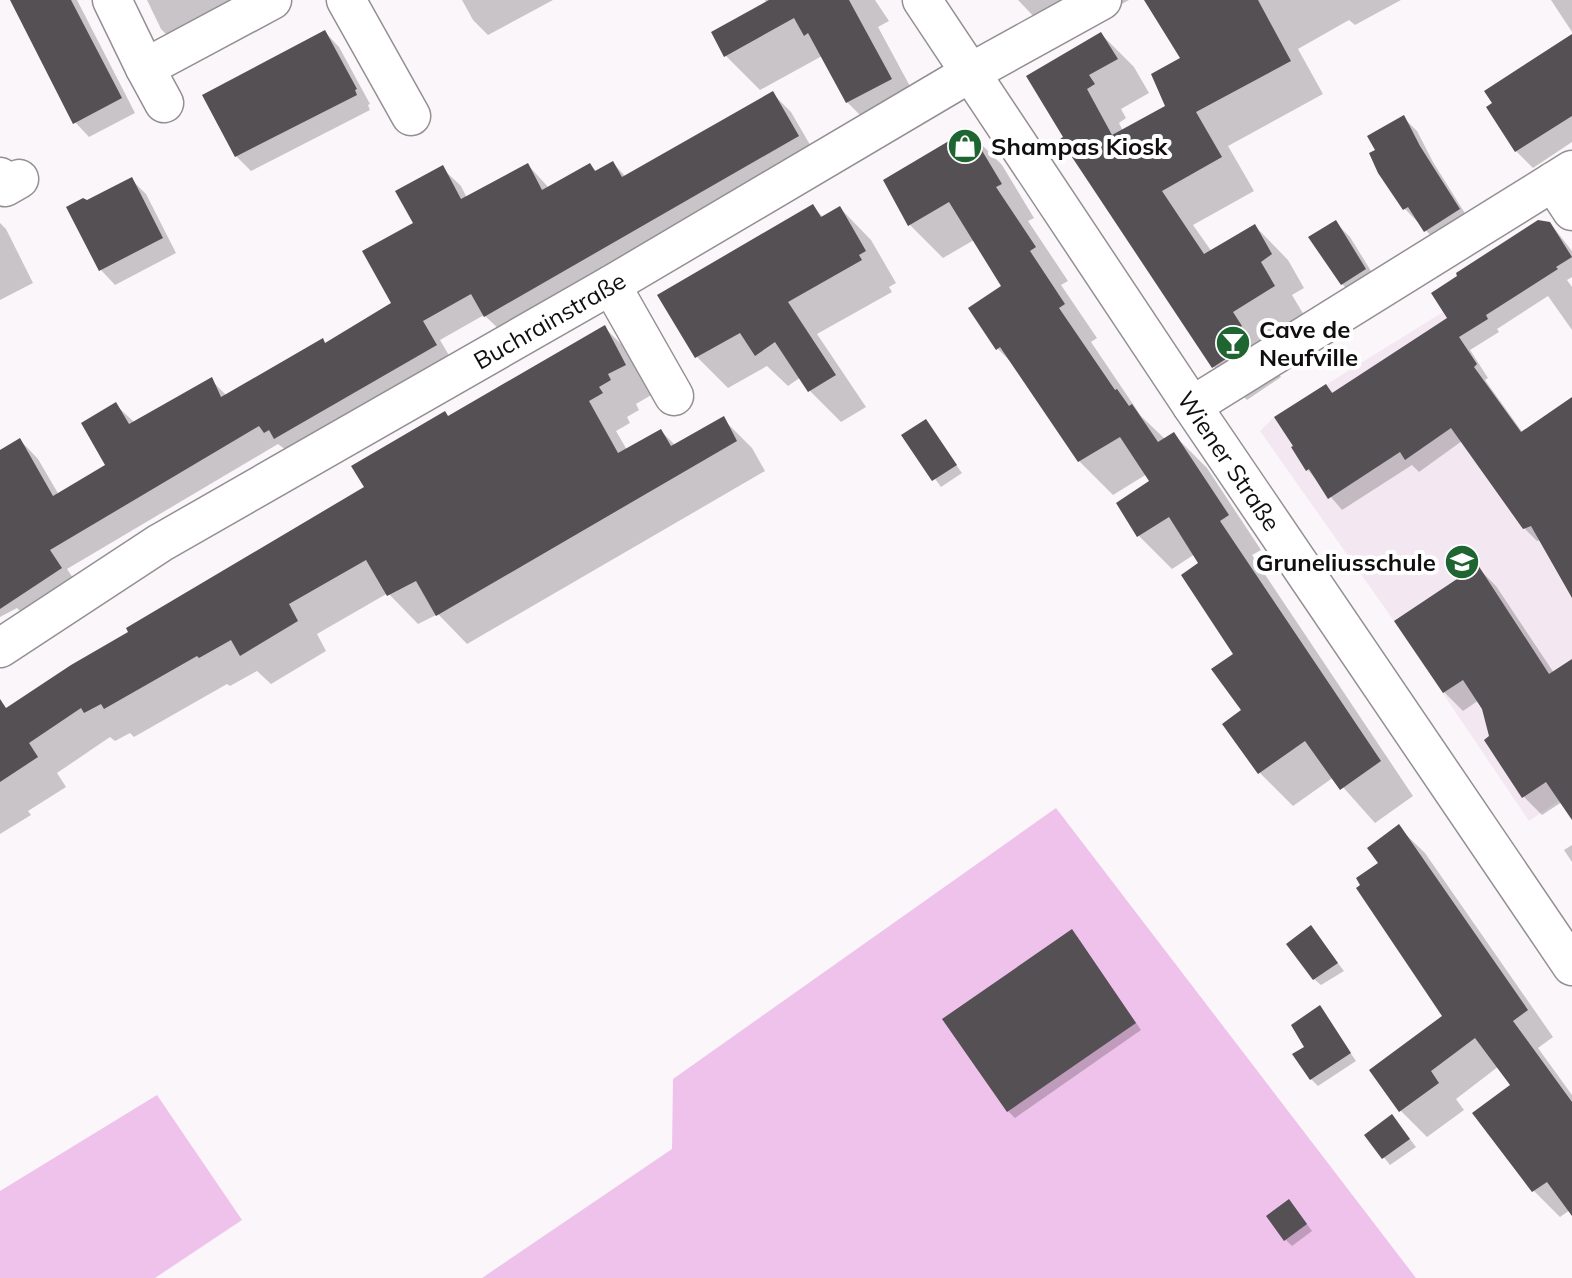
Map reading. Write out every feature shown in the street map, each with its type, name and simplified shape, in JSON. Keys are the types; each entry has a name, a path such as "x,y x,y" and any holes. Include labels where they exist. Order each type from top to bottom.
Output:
{"street":[{"path":"112,0 164,103"},
{"path":"145,68 272,0"},
{"path":"346,0 411,116"},
{"name":"Wiener Straße","path":"922,0 1192,406 1572,966"},
{"name":"Buchrainstraße","path":"0,648 160,543 611,285 970,73 1102,0"},
{"path":"1192,406 1566,188"},
{"path":"611,285 674,396"}],"shaded area":[{"name":"Gruneliusschule","path":"1443,312 1477,364 1474,367 1572,503 1572,792 1529,821 1394,621 1260,431 1274,417"},
{"path":"1056,808 1416,1278 482,1278 672,1149 673,1079"},
{"path":"157,1095 242,1220 155,1278 0,1278 0,1191"}],"building":[{"path":"10,0 71,0 122,98 73,124"},
{"path":"769,0 849,0 892,79 846,103 808,33 804,36 794,18 724,57 711,32"},
{"path":"1144,0 1258,0 1291,61 1196,112 1222,157 1162,191 1204,254 1255,224 1272,254 1261,262 1275,286 1233,312 1242,326 1239,328 1250,343 1212,368 1060,139 1063,137 1026,76 1101,32 1118,59 1089,75 1095,84 1087,89 1112,135 1165,106 1151,74 1180,58"},
{"path":"325,30 357,89 357,95 235,157 202,95"},
{"path":"1572,34 1572,116 1515,152 1486,107 1492,103 1484,91"},
{"path":"773,91 799,136 484,317 471,294 423,321 437,345 274,439 269,430 264,433 259,426 50,550 62,568 0,609 0,450 20,438 53,496 105,465 81,423 116,402 129,424 212,377 221,397 323,338 325,343 391,303 362,251 413,223 395,191 443,165 461,199 528,163 542,190 590,163 595,171 613,161 622,177"},
{"path":"1404,115 1460,209 1424,232 1408,207 1403,210 1378,173 1369,153 1375,150 1367,136"},
{"path":"969,129 1002,184 996,187 1036,247 1030,251 1065,304 1059,308 1115,390 1129,406 1132,404 1158,442 1174,432 1229,515 1220,521 1381,761 1340,790 1305,741 1258,774 1222,724 1241,710 1211,669 1233,654 1181,575 1198,563 1169,517 1137,537 1116,503 1149,481 1120,437 1078,462 1000,347 996,350 968,308 1001,286 949,202 908,226 883,180"},
{"path":"132,177 163,238 99,271 66,207"},
{"path":"813,204 821,217 840,206 866,251 859,255 862,260 788,302 836,375 808,392 775,342 755,356 740,333 695,358 657,295"},
{"path":"1336,220 1366,269 1341,285 1308,237"},
{"path":"1538,220 1550,222 1572,257 1459,337 1477,364 1474,367 1521,432 1572,397 1572,598 1531,526 1523,529 1451,428 1405,460 1400,452 1328,499 1309,469 1306,471 1274,417 1326,384 1332,393 1447,318 1431,293 1457,276 1456,273"},
{"path":"605,325 626,365 608,374 611,380 599,387 603,393 589,401 618,453 661,429 671,446 724,416 737,441 436,616 416,581 387,596 366,560 289,604 298,621 240,656 231,640 104,709 101,704 84,713 81,708 29,743 38,757 0,782 0,699 6,708 128,632 126,628 364,487 351,466 445,411 448,416"},
{"path":"926,419 957,465 932,481 901,435"},
{"path":"1478,565 1549,674 1572,659 1572,820 1546,782 1522,798 1484,740 1489,736 1482,709 1463,680 1443,693 1394,621"},
{"path":"1399,824 1528,1010 1513,1021 1572,1102 1572,1216 1547,1182 1532,1192 1472,1113 1510,1085 1475,1038 1431,1071 1439,1083 1399,1112 1369,1070 1442,1016 1356,888 1360,885 1356,878 1378,863 1367,848"},
{"path":"1311,925 1338,963 1313,980 1286,944"},
{"path":"1072,929 1136,1023 1007,1112 942,1019"},
{"path":"1320,1005 1351,1053 1310,1080 1292,1054 1304,1047 1291,1025"},
{"path":"1392,1114 1410,1139 1382,1159 1364,1135"},
{"path":"1289,1199 1307,1224 1284,1241 1266,1216"}],"place":[{"name":"Shampas Kiosk","path":"965,146"},
{"name":"Cave de Neufville","path":"1233,343"},
{"name":"Gruneliusschule","path":"1462,562"}]}
